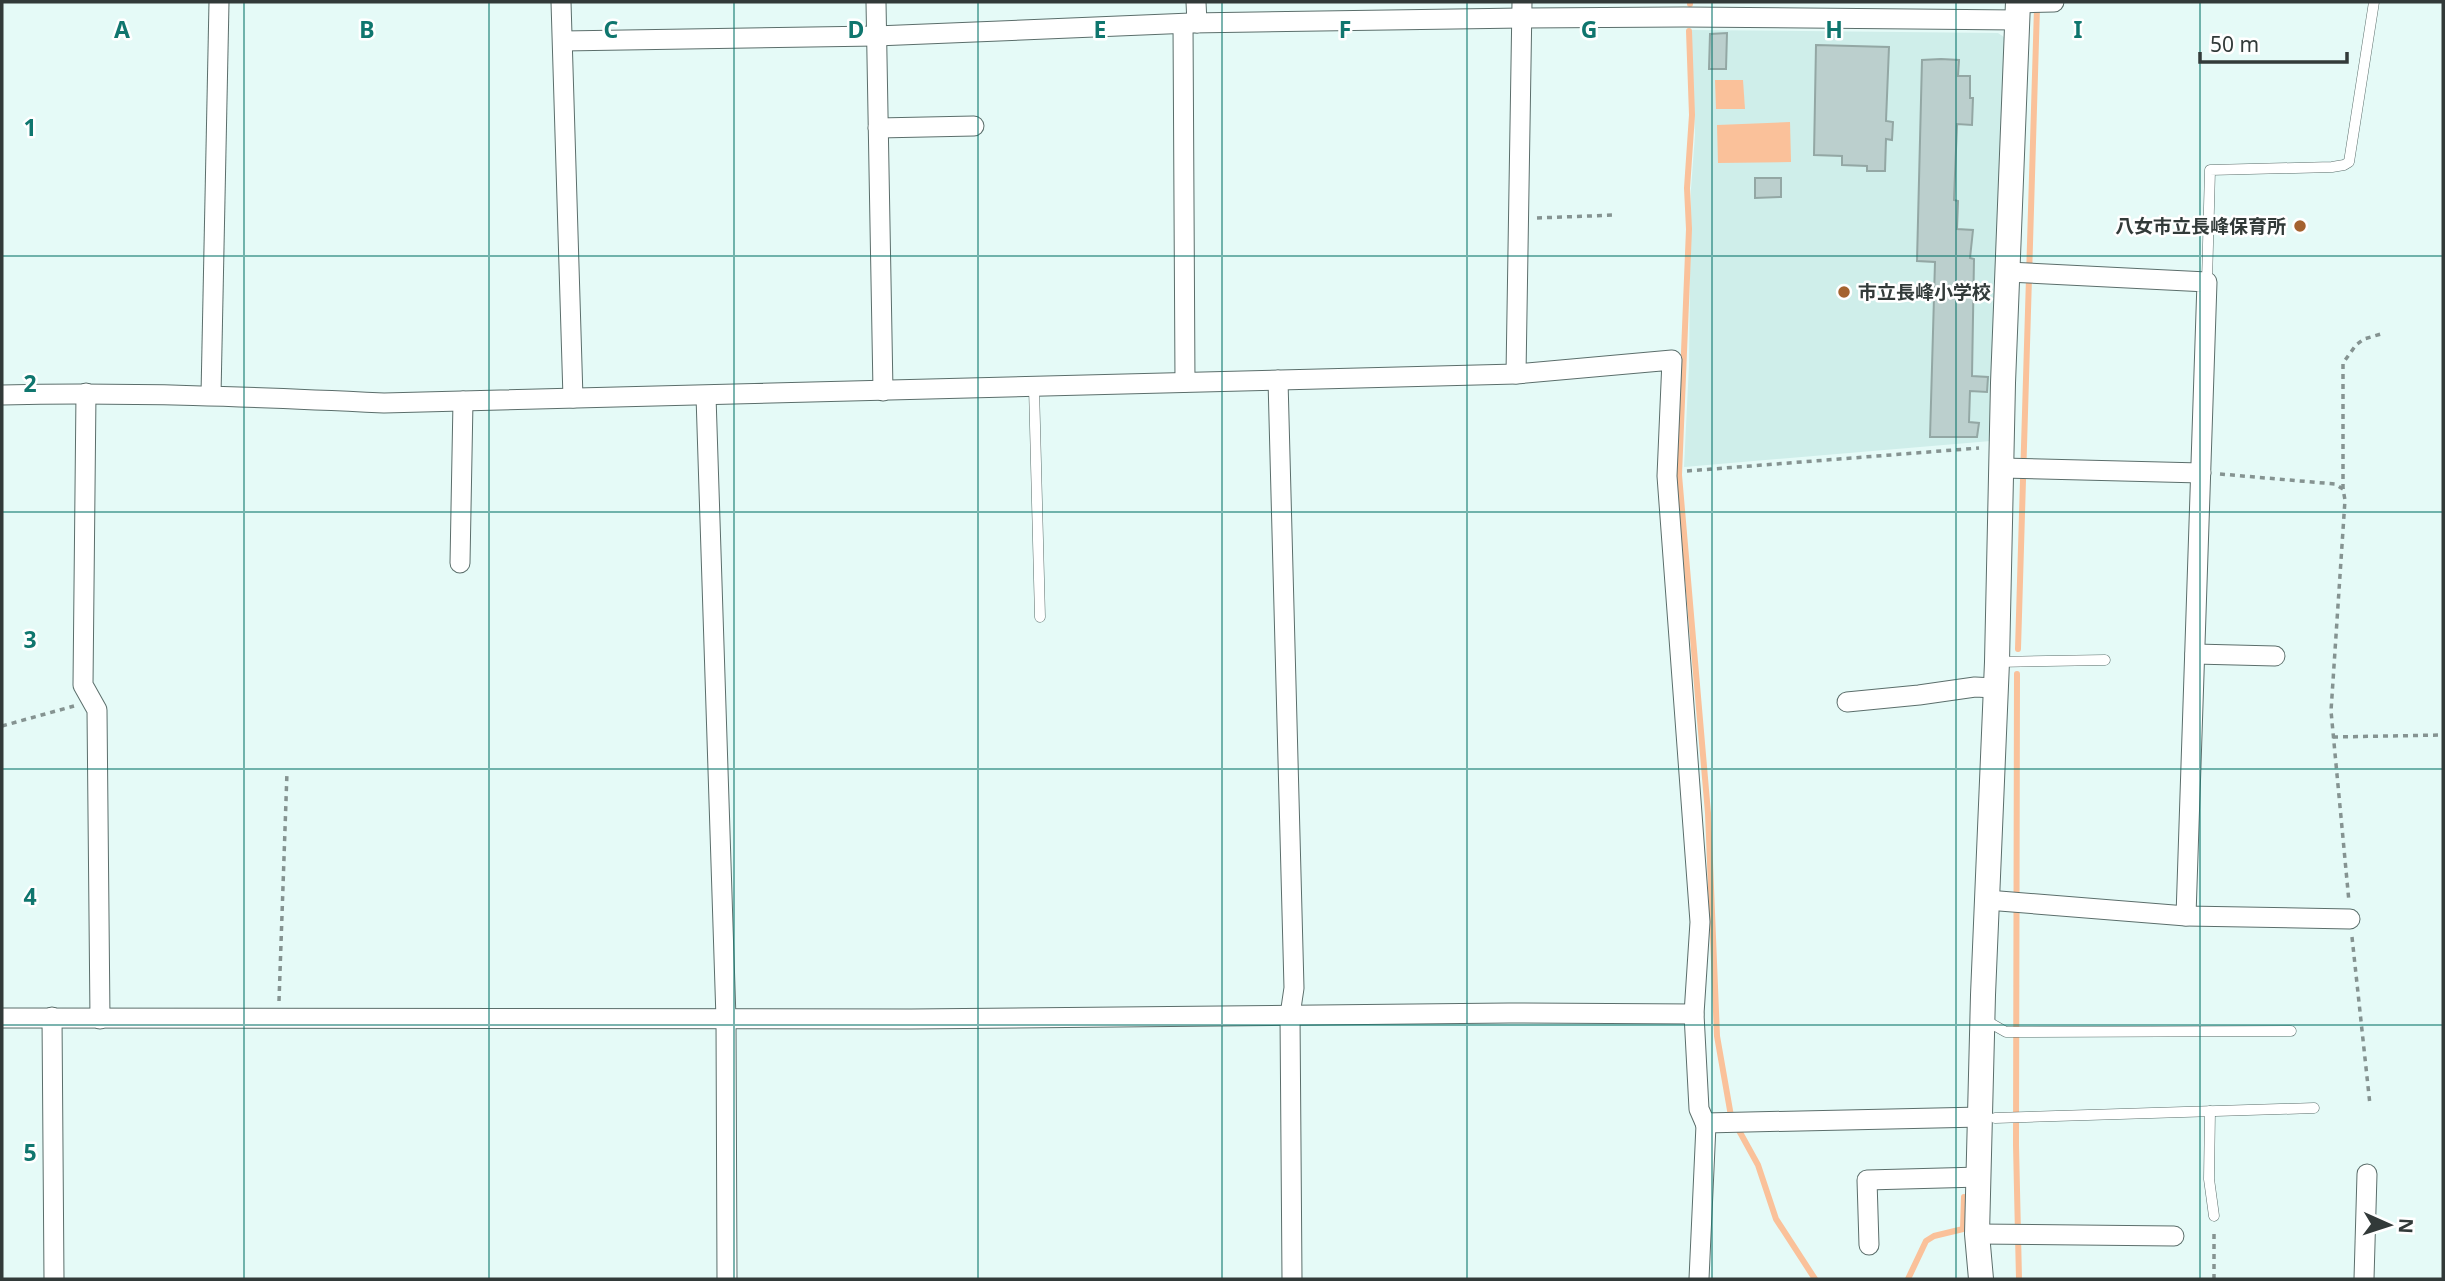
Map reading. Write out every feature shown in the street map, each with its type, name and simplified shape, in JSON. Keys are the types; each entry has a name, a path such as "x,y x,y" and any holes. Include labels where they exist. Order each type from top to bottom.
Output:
{"street":[{"path":"211,396 219,2"},
{"path":"561,2 573,398"},
{"path":"876,2 883,391"},
{"path":"1185,382 1190,23 1196,2"},
{"path":"563,41 876,36 1522,10 1684,17 2018,8 2054,2"},
{"path":"1981,1279 1977,1234 1980,1177 1988,1117 1983,1019 2018,8"},
{"path":"1516,374 1522,10"},
{"path":"878,128 974,126"},
{"path":"2008,272 2207,282 2186,916"},
{"path":"2,395 86,393 384,403 1516,374 1672,360 1667,475 1700,922 1693,1014 1699,1109 1705,1123 1699,1279"},
{"path":"1278,380 1294,988 1290,1015 1292,1279"},
{"path":"86,393 83,685 97,710 100,1019"},
{"path":"706,396 726,1019 727,1279"},
{"path":"460,564 463,401"},
{"path":"2002,457 2201,473"},
{"path":"2195,654 2275,656"},
{"path":"1847,702 1975,687 1995,688"},
{"path":"1987,900 2186,916 2350,919"},
{"path":"2,1018 939,1019 1693,1014"},
{"path":"52,1017 54,1279"},
{"path":"1705,1123 1988,1117"},
{"path":"2364,1279 2367,1174"},
{"path":"1869,1245 1867,1180 1980,1177"},
{"path":"1977,1234 2174,1236"}],"lane":[{"path":"2207,282 2210,170 2332,167 2349,162 2374,2"},
{"path":"1034,387 1040,617"},
{"path":"1997,662 2105,660"},
{"path":"1983,1019 2006,1032 2291,1031"},
{"path":"1988,1117 2314,1108"},
{"path":"2210,1111 2209,1179 2214,1216"}],"path":[{"path":"1518,218 1615,215"},
{"path":"2370,1105 2333,737 2333,679 2345,500 2343,363 2364,339 2381,334"},
{"path":"1686,471 2002,457"},
{"path":"2201,473 2335,484 2343,489"},
{"path":"2,726 92,701"},
{"path":"2333,737 2443,736"},
{"path":"278,1019 287,772"},
{"path":"2214,1216 2214,1279"}],"shaded area":[{"name":"市立長峰小学校","path":"1691,30 1998,33 2007,39 1991,441 1684,467 1689,365 1691,189 1695,135"},
{"path":"1715,80 1743,80 1745,109 1716,109"},
{"path":"1790,122 1791,162 1718,163 1717,125"}],"building":[{"path":"1727,33 1726,69 1709,69 1710,34"},
{"path":"1816,45 1889,47 1886,121 1893,122 1892,140 1886,139 1885,171 1867,171 1867,166 1842,165 1842,156 1814,155"},
{"path":"1922,60 1959,60 1958,76 1970,76 1970,98 1973,98 1972,125 1957,124 1954,200 1958,201 1957,229 1973,230 1970,258 1974,259 1972,376 1988,377 1987,392 1970,391 1969,422 1979,423 1977,437 1930,437 1935,262 1917,261"},
{"path":"1755,178 1781,178 1781,197 1755,198"}],"waterway":[{"path":"2018,649 2037,7"},
{"path":"1689,31 1692,115 1687,188 1689,229 1679,475 1708,813 1717,1036 1731,1116 1758,1165 1776,1219 1815,1279"},
{"path":"2017,674 2016,1145 2019,1279"},
{"path":"1908,1279 1926,1241 1934,1236 1963,1229 1964,1197"}],"place":[{"name":"八女市立長峰保育所","path":"2300,226"},
{"name":"市立長峰小学校","path":"1844,292"}]}
